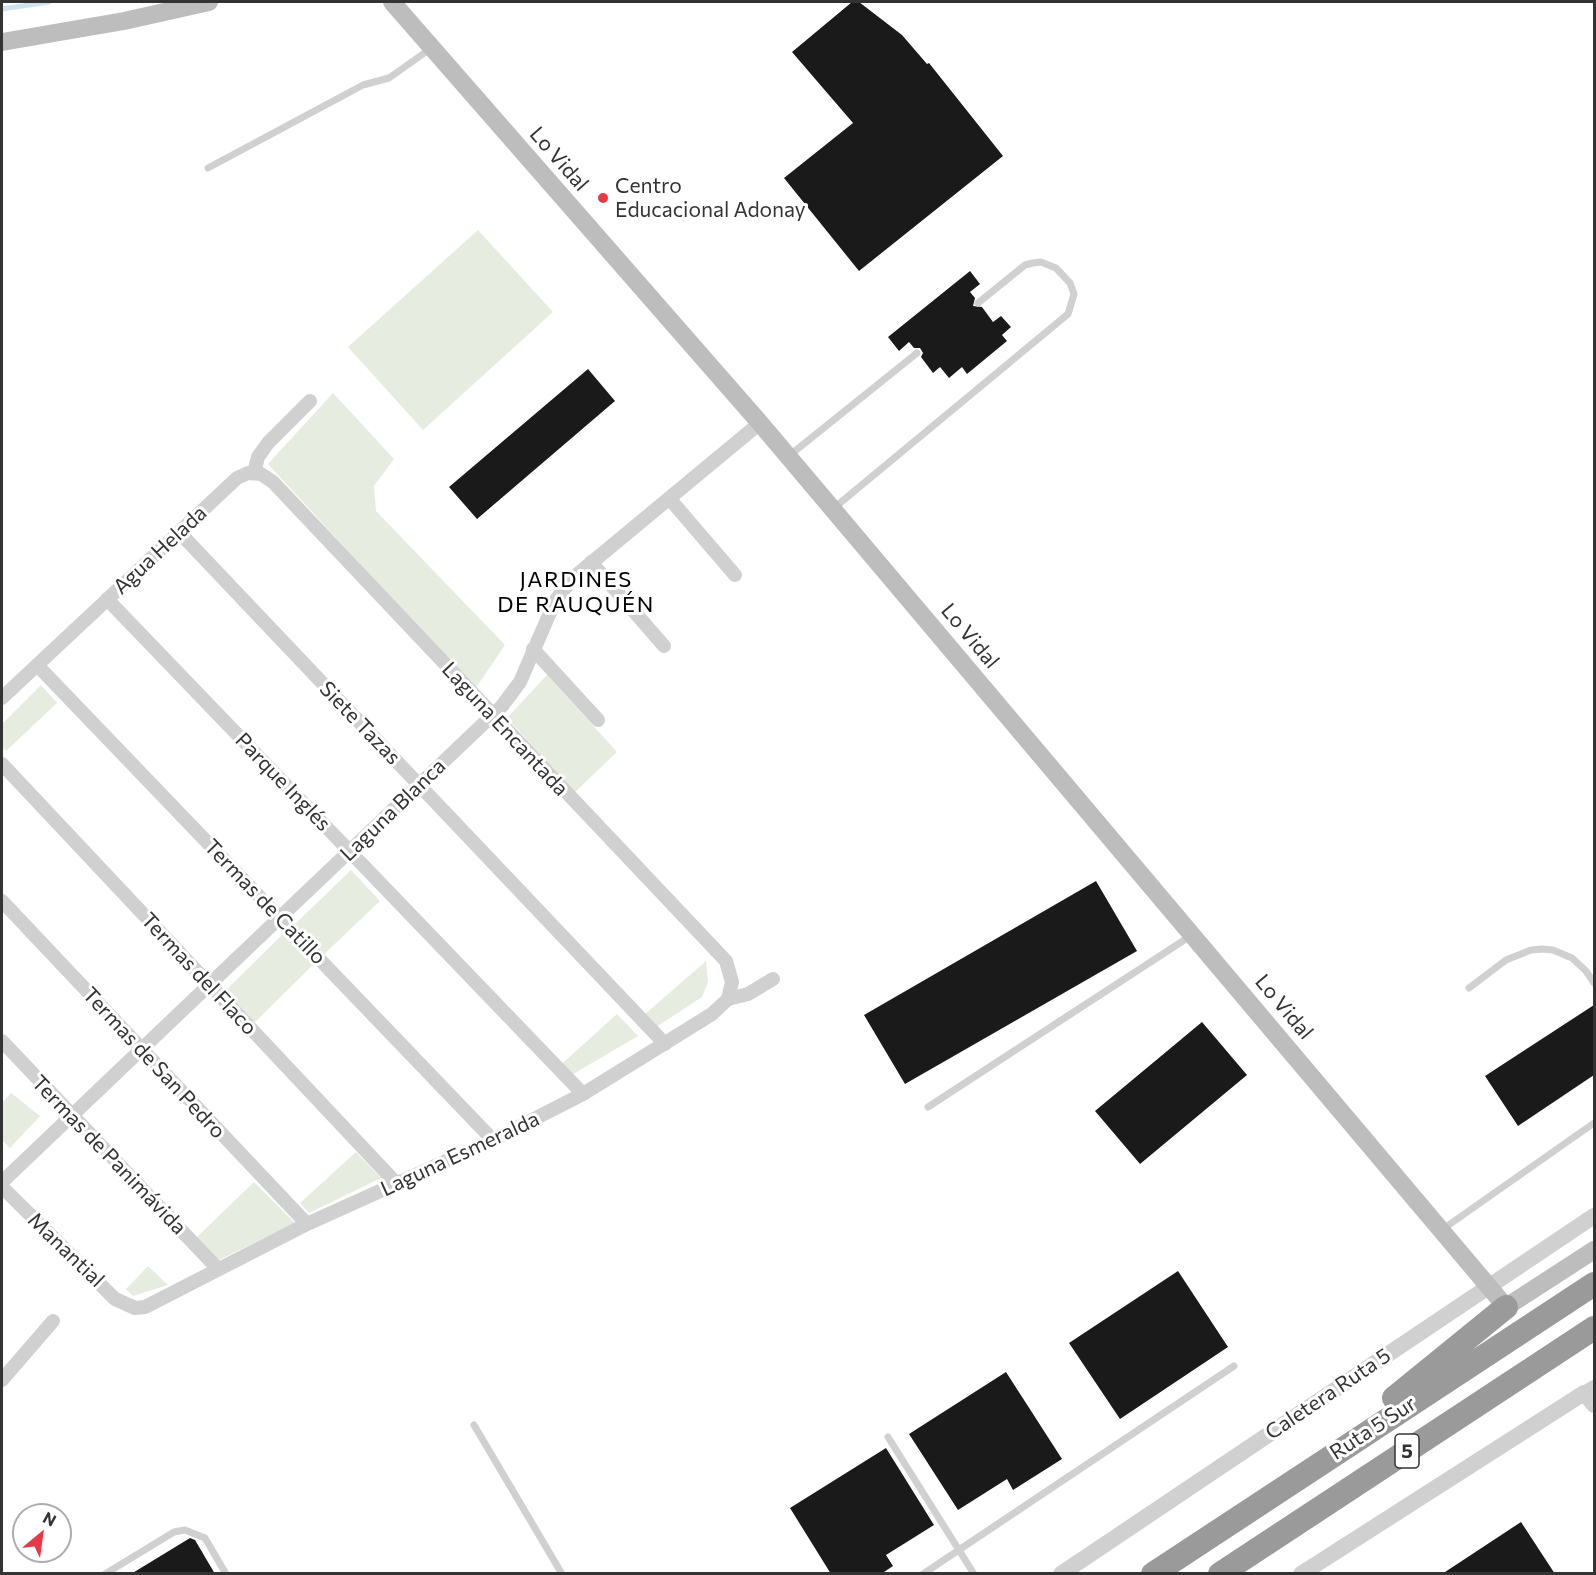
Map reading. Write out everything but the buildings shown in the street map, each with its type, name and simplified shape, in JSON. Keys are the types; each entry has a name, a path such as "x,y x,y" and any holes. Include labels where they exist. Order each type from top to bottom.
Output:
{"highway":[{"name":"Ruta 5 Sur","path":"1153,1574 1302,1473 1594,1284"},
{"path":"1302,1473 1506,1307"},
{"name":"Ruta 5 Sur","path":"1220,1574 1594,1328"}],"main road":[{"path":"2,42 124,21 209,2"},
{"name":"Lo Vidal","path":"392,2 760,423 1490,1284 1506,1307"},
{"path":"1506,1307 1594,1250"}],"street":[{"path":"254,473 258,457 268,443 310,401"},
{"name":"Laguna Blanca","path":"2,1182 492,716 520,682 555,601 573,578 760,423"},
{"name":"Agua Helada","path":"2,698 237,478 254,473"},
{"name":"Laguna Encantada","path":"254,473 273,482 726,961 732,982 728,999"},
{"path":"669,498 735,575"},
{"name":"Siete Tazas","path":"179,532 665,1044"},
{"path":"591,562 664,645"},
{"name":"Parque Inglés","path":"107,599 583,1094"},
{"path":"533,649 598,720"},
{"name":"Termas de Catillo","path":"37,665 493,1140"},
{"name":"Termas del Flaco","path":"2,764 397,1184"},
{"name":"Termas de San Pedro","path":"2,901 307,1224"},
{"name":"Laguna Esmeralda","path":"135,1308 154,1303 217,1268 307,1224 493,1140 583,1094 712,1014 728,999 748,994 772,979"},
{"name":"Termas de Panimávida","path":"2,1041 217,1268"},
{"name":"Manantial","path":"2,1187 115,1299 135,1308"},
{"name":"Caletera Ruta 5","path":"1061,1574 1594,1216"},
{"path":"2,1380 53,1321"},
{"path":"1301,1574 1591,1395"}],"lane":[{"path":"208,168 363,85 389,78 432,48"},
{"path":"832,509 1068,314 1074,294 1070,283 1056,268 1041,262 1025,265 978,303"},
{"path":"788,457 917,353"},
{"path":"928,1107 1193,934"},
{"path":"1469,988 1506,960 1531,950 1542,949 1553,950 1572,958 1586,970 1594,983"},
{"path":"1443,1229 1594,1122"},
{"path":"923,1574 1234,1366"},
{"path":"474,1425 562,1574"},
{"path":"888,1437 974,1574"},
{"path":"105,1574 174,1532 185,1530 205,1538 226,1574"}],"shaded area":[{"path":"478,230 553,312 423,430 348,347"},
{"path":"333,393 394,459 374,486 376,511 505,645 475,689 268,464"},
{"path":"547,675 617,752 575,792 507,718"},
{"path":"41,685 57,703 6,751 2,747 2,724"},
{"path":"351,870 380,901 320,958 291,928"},
{"path":"287,930 317,961 253,1024 223,993"},
{"path":"706,961 708,982 702,997 647,1033 637,1021"},
{"path":"617,1014 638,1036 563,1080 555,1070"},
{"path":"11,1093 40,1116 10,1148 2,1140 2,1103"},
{"path":"356,1152 381,1178 309,1213 300,1203"},
{"path":"254,1182 295,1223 217,1261 195,1239"},
{"path":"148,1266 168,1285 133,1296 126,1289"}],"waterway":[{"path":"2,9 49,2"}],"place":[{"name":"Centro Educacional Adonay","path":"603,198"}],"district":[{"name":"JARDINES DE RAUQUÉN","path":"576,592"}]}
